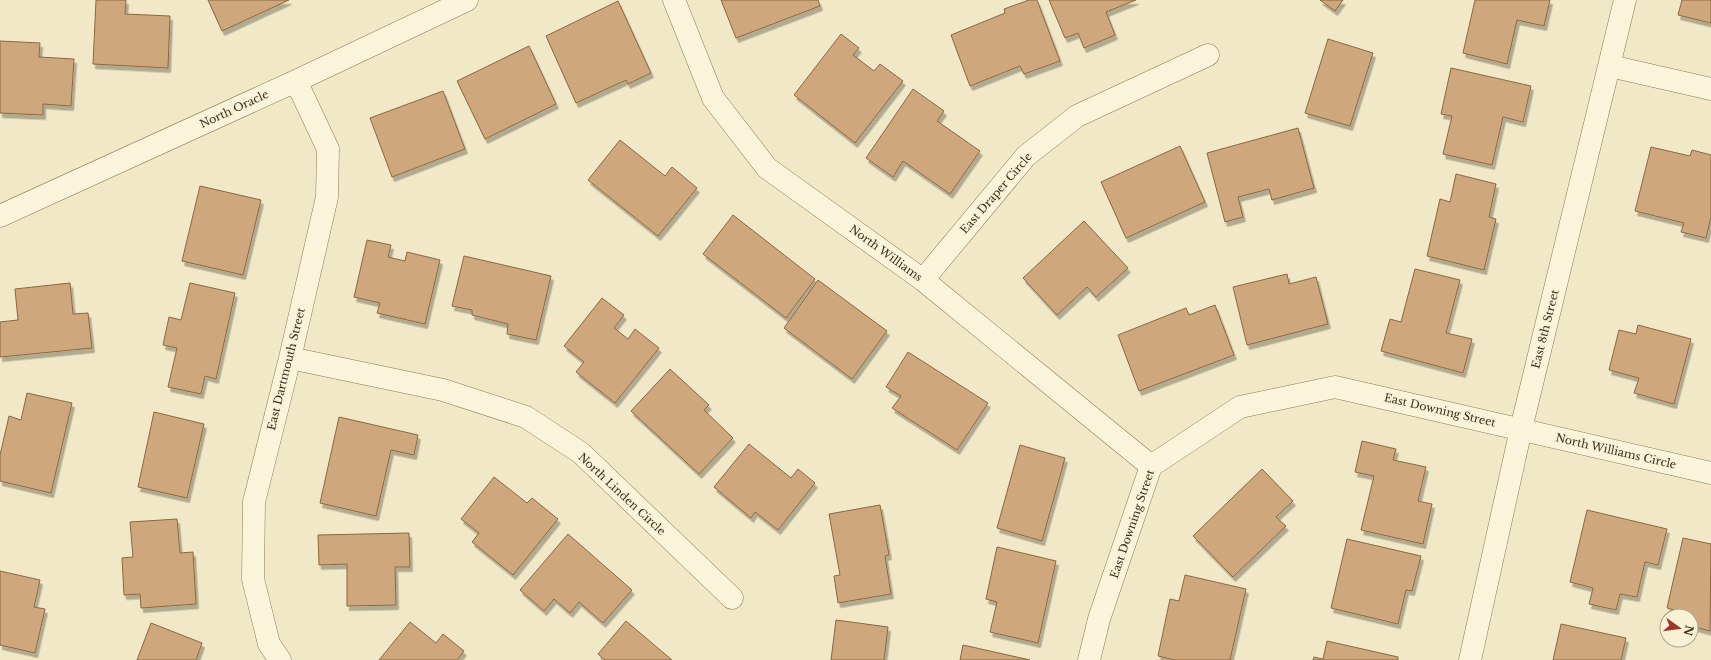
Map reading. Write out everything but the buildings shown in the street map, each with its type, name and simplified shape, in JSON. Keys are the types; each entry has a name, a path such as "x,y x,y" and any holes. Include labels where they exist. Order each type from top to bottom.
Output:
{"street":[{"name":"North Oracle","path":"0,216 296,81 467,0"},
{"name":"North Williams","path":"674,0 713,98 767,168 923,280 1151,466"},
{"name":"East 8th Street","path":"1470,660 1521,429 1625,0"},
{"name":"East Draper Circle","path":"923,280 1026,156 1077,116 1208,55"},
{"path":"1610,66 1711,89"},
{"name":"East Dartmouth Street","path":"280,660 269,644 253,579 254,502 290,358 327,197 328,149 296,81"},
{"name":"North Linden Circle","path":"290,358 443,390 526,417 581,453 732,598"},
{"name":"East Downing Street","path":"1089,660 1099,619 1151,466 1240,407 1335,387 1521,429"},
{"name":"North Williams Circle","path":"1521,429 1711,473"}]}
